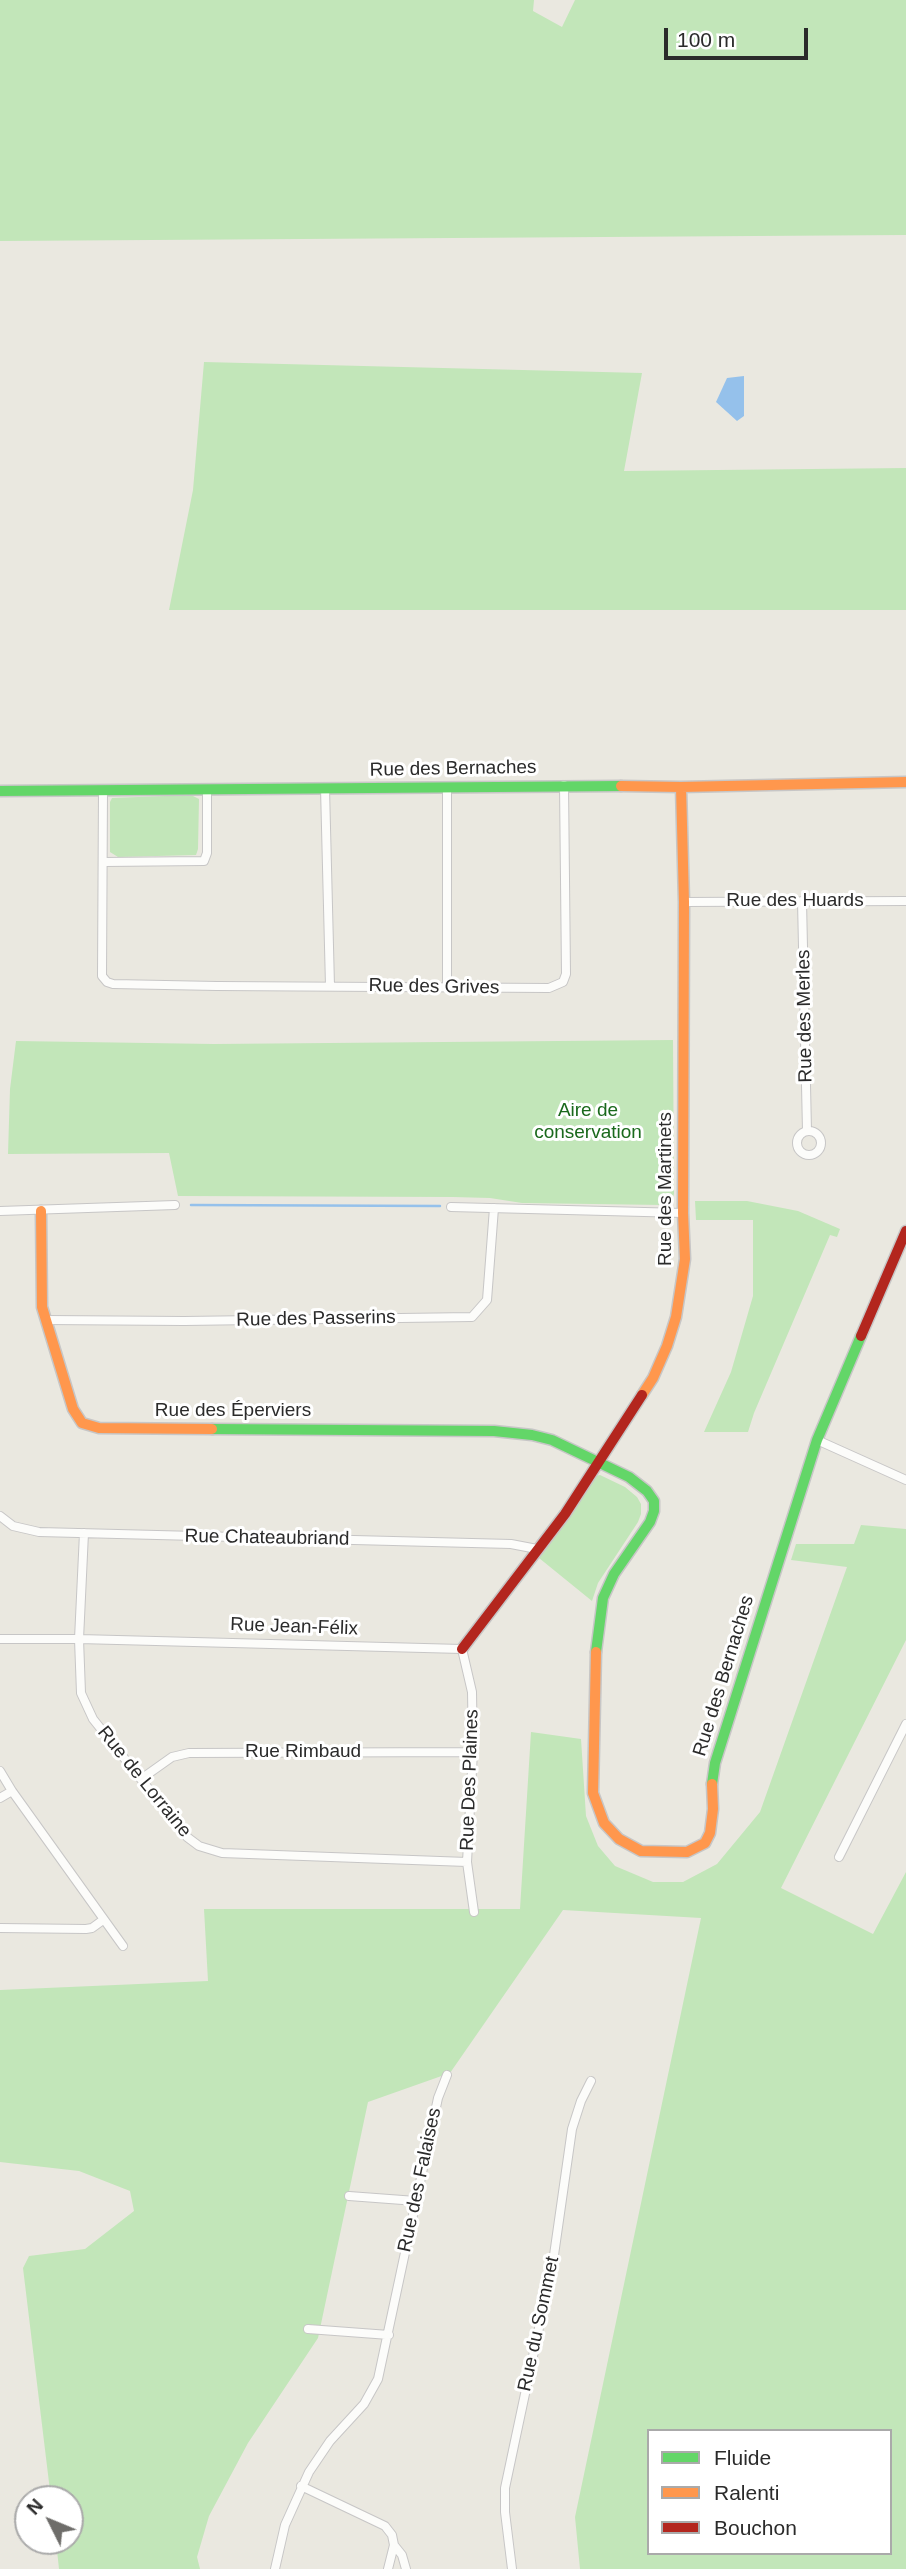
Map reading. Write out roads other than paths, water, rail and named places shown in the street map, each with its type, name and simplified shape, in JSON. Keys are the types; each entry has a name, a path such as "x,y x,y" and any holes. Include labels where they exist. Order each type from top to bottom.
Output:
{"street":[{"name":"Rue des Bernaches","path":"0,791 447,789 564,785 681,788 906,782"},
{"name":"Rue des Grives","path":"104,863 102,976 113,984 549,988 563,982 566,974 564,785"},
{"path":"325,788 330,986"},
{"name":"Rue des Martinets","path":"537,1549 565,1514 653,1378 667,1346 682,1292 685,1259 681,788"},
{"path":"103,790 104,863 204,861 207,853 207,789"},
{"path":"447,789 447,986"},
{"name":"Rue des Merles","path":"802,901 807,1131"},
{"name":"Rue des Huards","path":"684,902 906,901"},
{"path":"0,1211 176,1205"},
{"path":"451,1207 683,1213"},
{"name":"Rue des Passerins","path":"46,1320 472,1317 487,1300 494,1208"},
{"name":"Rue des Éperviers","path":"41,1211 42,1307 73,1409 82,1423 92,1427 494,1431 532,1434 552,1440 597,1462"},
{"name":"Rue des Bernaches","path":"597,1462 629,1477 647,1491 654,1501 654,1511 650,1522 608,1586 599,1618 593,1793 604,1823 628,1846 640,1851 687,1852 705,1843 710,1833 715,1763 817,1440 906,1231"},
{"path":"817,1440 906,1479"},
{"name":"Rue Chateaubriand","path":"0,1516 13,1526 39,1532 511,1544 537,1549"},
{"name":"Rue de Lorraine","path":"84,1533 79,1677 86,1705 93,1719 187,1838 208,1850 222,1853 467,1862"},
{"path":"462,1649 537,1549"},
{"name":"Rue Jean-Félix","path":"0,1639 462,1649"},
{"name":"Rue Des Plaines","path":"462,1649 472,1692 473,1752 467,1862 474,1912"},
{"path":"839,1857 906,1724"},
{"name":"Rue Rimbaud","path":"141,1779 172,1758 189,1753 473,1752"},
{"path":"0,1771 123,1946"},
{"path":"0,1798 12,1791"},
{"path":"0,1927 86,1929 103,1920"},
{"name":"Rue des Falaises","path":"275,2569 285,2525 301,2486 325,2448 369,2397 382,2366 438,2098 447,2075"},
{"name":"Rue du Sommet","path":"512,2569 505,2512 506,2488 552,2262 572,2129 591,2081"},
{"path":"349,2196 416,2201"},
{"path":"308,2329 389,2335"},
{"path":"301,2486 385,2526 392,2535 394,2545 388,2569"},
{"path":"394,2545 402,2555 406,2569"}],"water":[{"path":"744,376 744,416 737,421 716,402 727,378"}],"waterway":[{"path":"191,1205 440,1206"}],"park label":[{"name":"Aire de conservation","path":"588,1122"}]}
